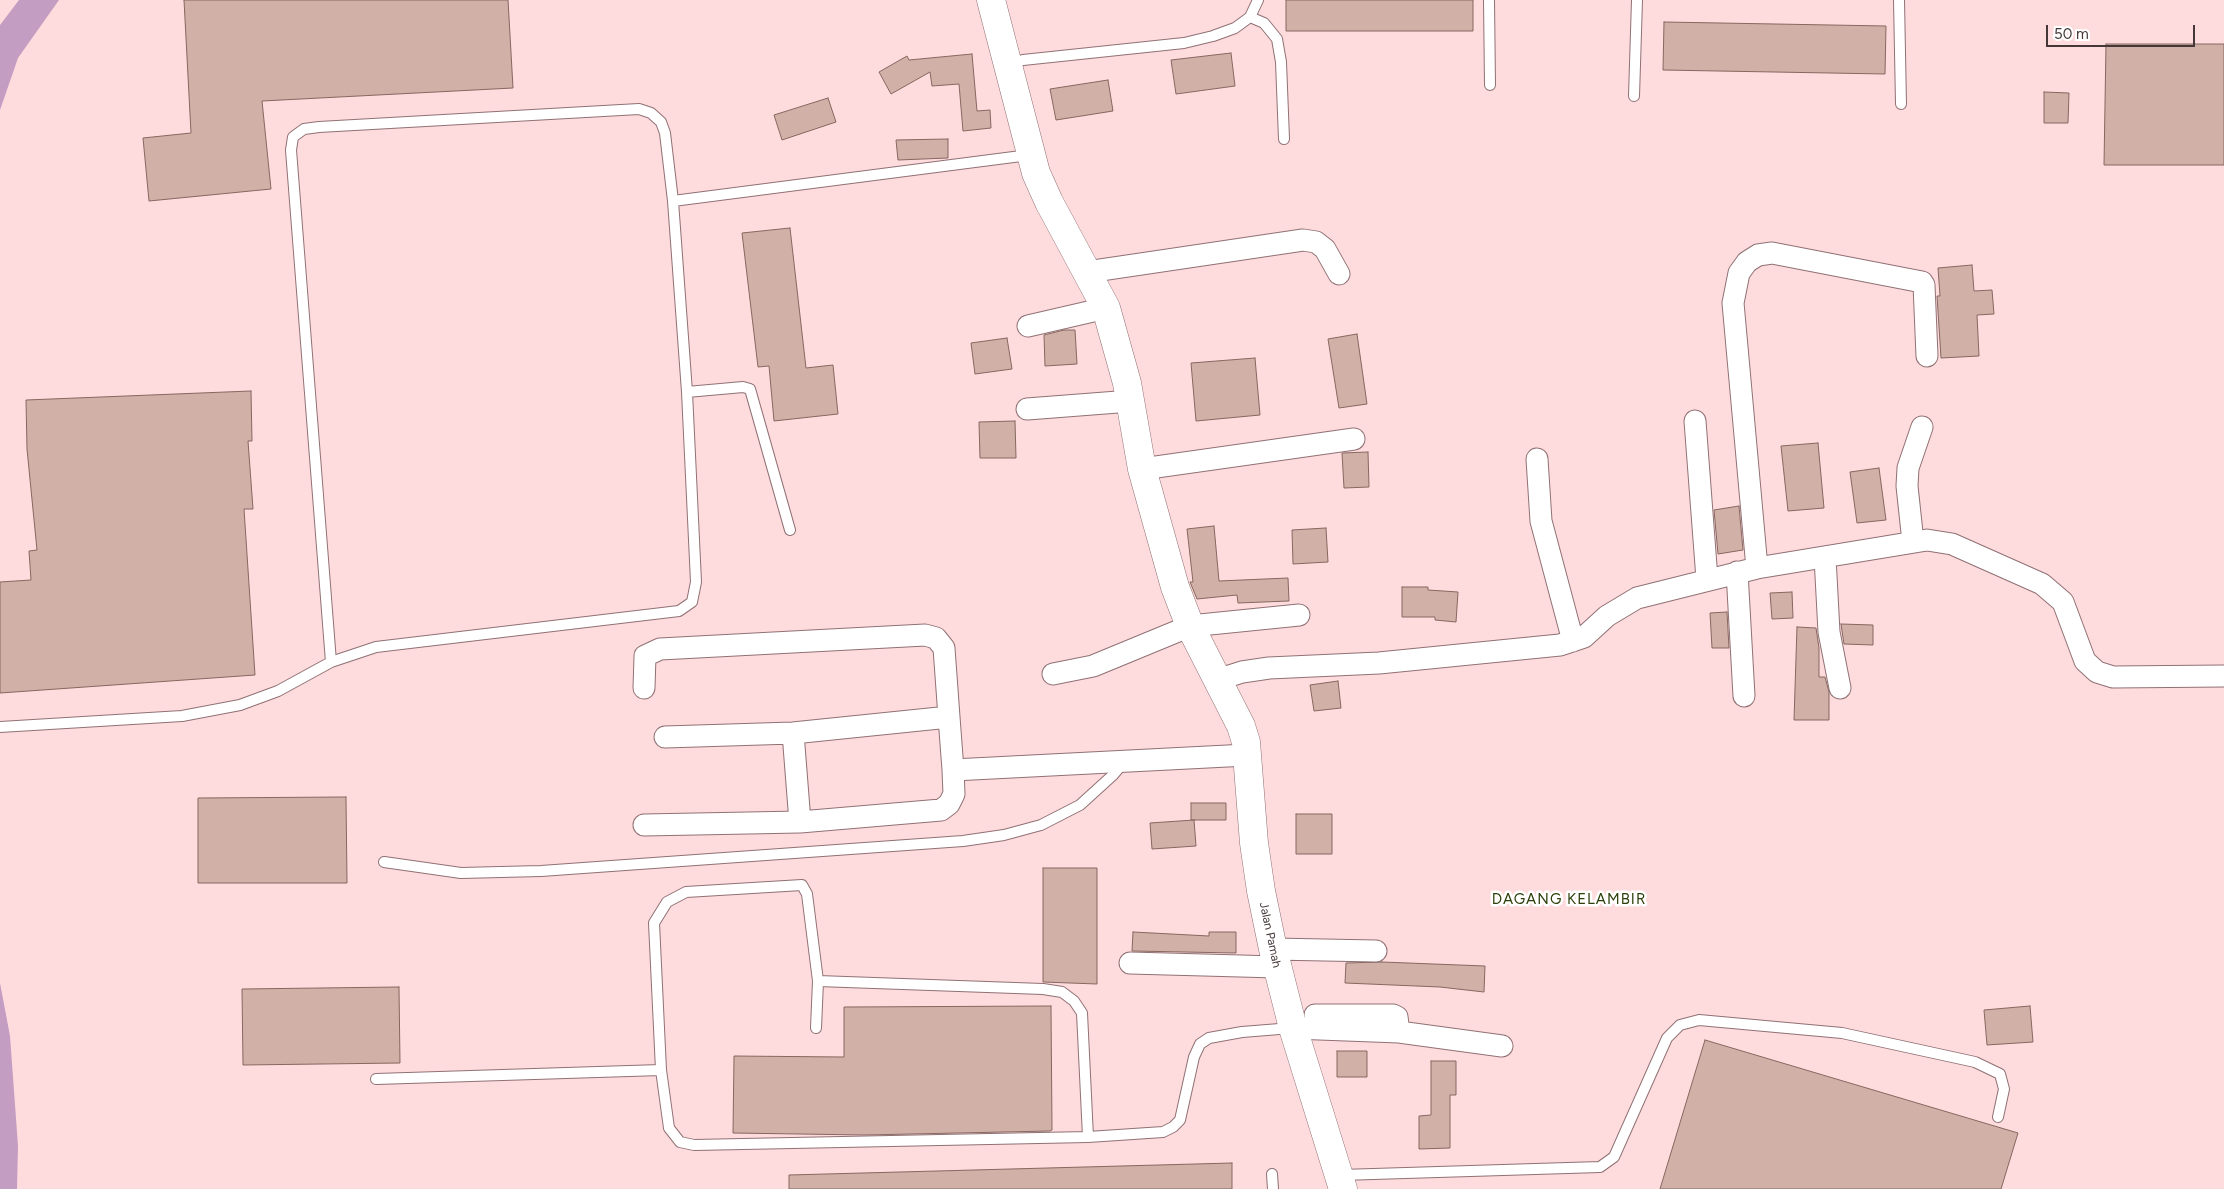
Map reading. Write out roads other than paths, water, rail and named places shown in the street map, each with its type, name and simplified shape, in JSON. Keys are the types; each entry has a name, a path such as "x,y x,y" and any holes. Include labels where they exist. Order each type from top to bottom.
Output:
{"street":[{"name":"Jalan Pamah","path":"991,0 1030,155 1049,202 1106,308 1131,401 1142,469 1164,550 1190,626 1240,726 1248,755 1254,843 1261,890 1275,958 1291,1022 1341,1182"},
{"path":"1088,272 1303,240 1316,242 1326,249 1339,274"},
{"path":"1744,696 1747,570 1733,303 1739,273 1747,262 1758,255 1772,253 1922,282 1924,285 1927,356"},
{"path":"1028,326 1106,308"},
{"path":"1027,408 1131,401"},
{"path":"1695,421 1707,579"},
{"path":"1913,542 1907,486 1908,468 1922,427"},
{"path":"1142,469 1354,439"},
{"path":"1537,459 1541,521 1573,641"},
{"path":"1217,680 1256,669 1379,662 1560,645 1584,636 1607,616 1638,598 1747,570 1927,540 1952,544 2042,584 2063,602 2085,660 2097,672 2114,677 2224,676"},
{"path":"1825,557 1828,632 1840,688"},
{"path":"1053,674 1093,666 1190,626 1299,615"},
{"path":"644,688 645,656 660,649 925,635 936,638 944,648 954,794 949,804 941,810 800,822 644,825"},
{"path":"665,737 793,733 949,718"},
{"path":"793,733 800,822"},
{"path":"953,770 1248,755"},
{"path":"1130,963 1275,958 1376,951"},
{"path":"1291,1022 1399,1032 1502,1046"}],"lane":[{"path":"1008,65 1023,60 1184,43 1234,28 1250,17 1258,0"},
{"path":"1489,0 1490,84"},
{"path":"1634,96 1637,0"},
{"path":"1899,0 1901,104"},
{"path":"1250,17 1264,23 1273,31 1277,40 1281,62 1284,139"},
{"path":"0,727 182,716 240,705 278,691 332,662 376,647 679,610 692,602 696,582 687,392 673,201 665,133 661,122 651,113 639,109 319,127 304,129 293,137 291,150 332,662"},
{"path":"673,201 1030,155"},
{"path":"687,392 743,386 750,390 790,530"},
{"path":"384,862 461,873 541,871 963,840 1004,835 1041,825 1080,805 1113,775 1124,761"},
{"path":"816,1028 818,981 807,894 802,885 686,892 667,902 654,923 661,1070 669,1128 680,1142 694,1146 1088,1137 1163,1132 1173,1127 1180,1120 1194,1057 1200,1044 1209,1038 1291,1022"},
{"path":"818,981 1044,989 1062,992 1074,1001 1082,1013 1088,1137"},
{"path":"1341,1182 1600,1168 1614,1157 1667,1038 1680,1025 1699,1020 1842,1033 1975,1062 2000,1074 2004,1089 1998,1117"},
{"path":"376,1079 661,1070"},
{"path":"1272,1174 1273,1189"}],"district":[{"name":"DAGANG KELAMBIR","path":"1569,900"}]}
